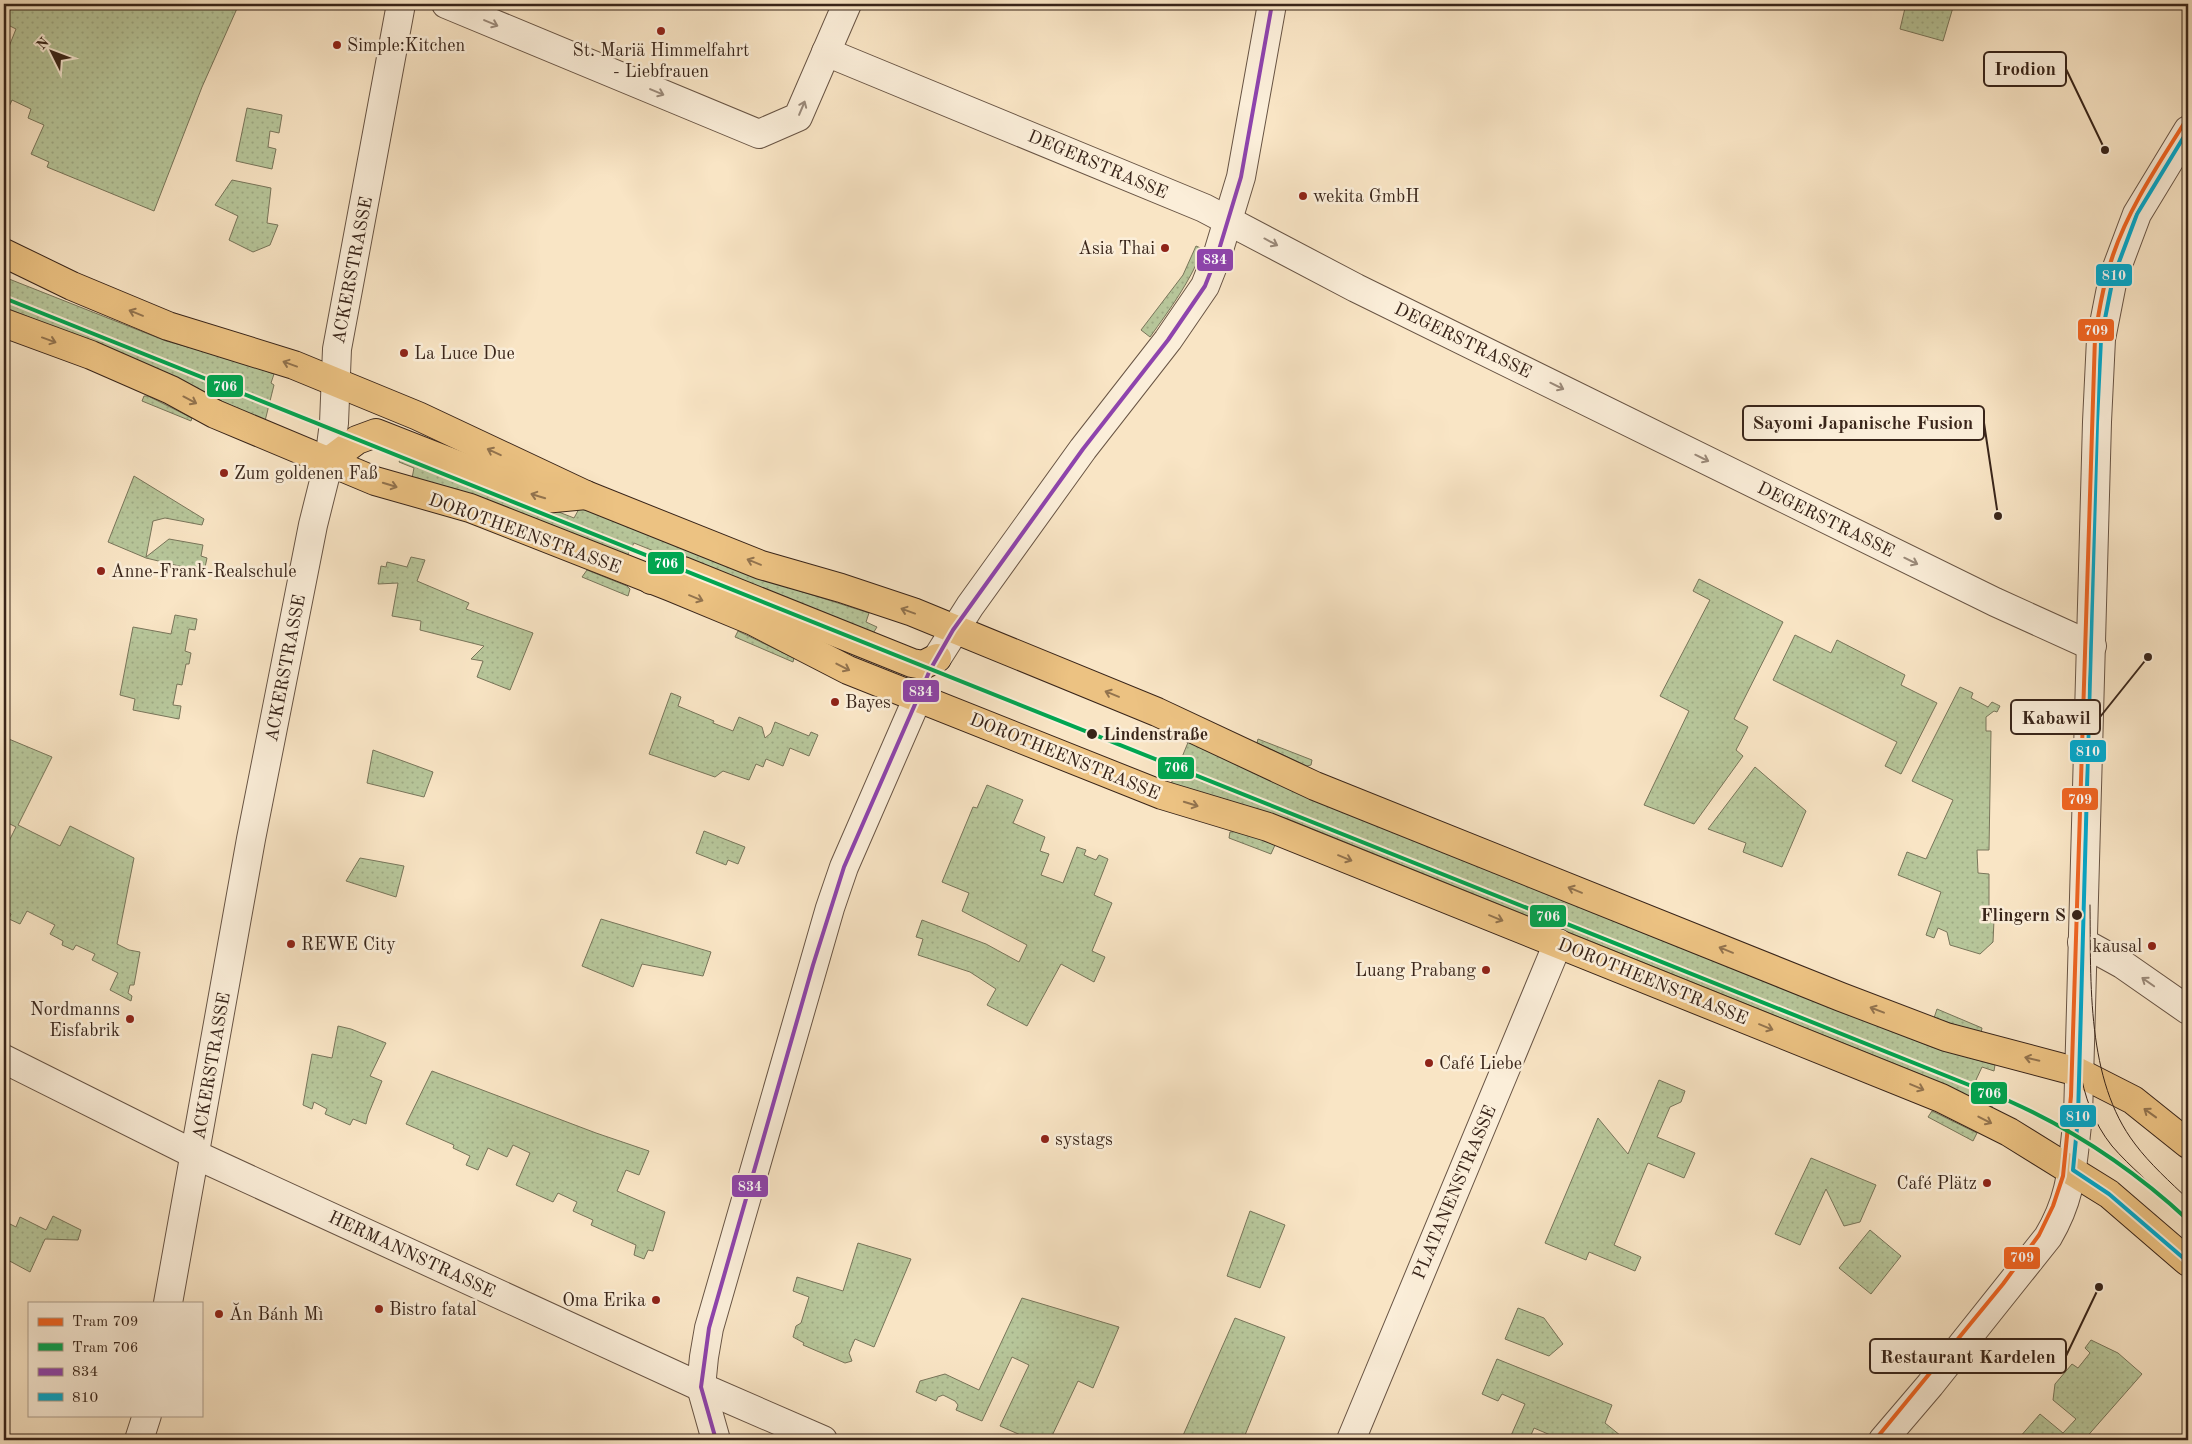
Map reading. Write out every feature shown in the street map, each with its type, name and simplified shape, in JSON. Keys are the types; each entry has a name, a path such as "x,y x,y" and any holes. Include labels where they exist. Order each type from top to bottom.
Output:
{"main road":[{"path":"4,253 72,286 168,326 251,350 294,365 418,416 586,494 762,565 841,588 913,612 1157,712 1315,786 1841,997 1946,1037 2078,1072 2132,1100 2188,1144"},
{"name":"DOROTHEENSTRASSE","path":"4,323 100,359 172,390 215,414 375,481 470,508 753,621 848,670 1162,795 1268,827 1942,1098 2009,1132 2073,1170 2109,1194 2188,1262"},
{"path":"329,461 358,440 376,433 544,499 586,494"},
{"path":"651,580 683,571 912,663 923,664 937,658"}],"street":[{"name":"ACKERSTRASSE","path":"168,1302 251,839 313,525 329,461 334,424 336,348 401,4"},
{"path":"446,4 760,134 798,117 847,4"},
{"path":"937,658 953,630 1083,449 1168,340 1205,286 1218,254 1242,168 1272,4"},
{"name":"DEGERSTRASSE","path":"826,52 1228,220 1356,288 1995,602 2092,646"},
{"path":"1883,1440 1942,1370 2048,1237 2059,1215 2073,1170 2078,1117 2097,422 2101,339 2113,278 2138,214 2188,130"},
{"path":"716,1440 702,1387 709,1328 830,908 844,867 918,697"},
{"path":"2082,942 2122,964 2188,1010"},
{"name":"PLATANENSTRASSE","path":"1351,1440 1558,943"},
{"name":"HERMANNSTRASSE","path":"4,1059 196,1155 702,1387 823,1440"},
{"path":"139,1440 147,1416"}],"green space":[{"path":"7,4 239,4 202,87 154,211 47,167 49,162 31,154 44,125 28,118 31,109 12,100 4,118 4,59 16,29 4,23 11,6"},
{"path":"1906,4 1954,4 1943,41 1900,29"},
{"path":"247,108 282,115 279,133 270,131 268,147 276,149 272,169 236,161"},
{"path":"232,180 271,188 267,223 278,225 270,245 253,252 229,240 238,216 215,205"},
{"path":"1196,246 1203,249 1192,273 1150,337 1141,330 1183,275"},
{"path":"4,277 166,341 237,360 274,374 271,383 274,385 265,421 215,398 172,375 4,307"},
{"path":"144,396 148,396 192,418 191,421 142,401"},
{"path":"403,452 574,518 580,507 750,575 869,613 866,622 877,627 870,638 634,543 627,556 524,514 456,489 412,478 414,468 399,462"},
{"path":"134,476 204,519 202,525 165,518 153,521 146,557 169,539 203,545 201,556 207,558 204,572 146,558 108,542"},
{"path":"411,557 425,560 417,581 469,603 466,609 533,633 510,690 477,677 483,661 471,659 484,646 420,630 421,621 392,616 398,583 378,584 381,566 386,567 387,562 407,567"},
{"path":"587,570 627,586 630,589 628,596 582,577"},
{"path":"1699,579 1783,622 1734,719 1748,727 1736,750 1743,756 1694,824 1644,805 1689,711 1660,696 1710,600 1693,591"},
{"path":"175,615 197,619 195,630 189,629 185,651 191,653 189,664 186,664 182,685 177,684 173,705 181,706 179,719 133,710 135,699 120,695 133,627 171,634"},
{"path":"738,631 794,658 793,662 735,637"},
{"path":"1795,635 1831,653 1837,640 1905,675 1901,685 1937,703 1901,774 1885,766 1897,742 1773,680"},
{"path":"1960,687 1973,693 1971,698 1988,707 1992,702 2000,706 1997,712 1994,711 1986,717 1986,731 1991,731 1989,850 1977,850 1978,873 1989,874 1989,908 1982,909 1983,920 1994,920 1993,942 1980,954 1950,945 1947,932 1938,928 1934,938 1926,935 1941,892 1898,875 1907,852 1926,859 1953,800 1912,781"},
{"path":"671,693 681,697 678,706 733,731 739,717 762,727 765,738 771,733 775,722 809,736 811,732 818,735 809,756 790,748 783,766 766,759 763,767 756,764 749,780 723,771 715,777 649,754"},
{"path":"4,737 52,757 18,825 60,846 70,826 134,858 117,944 129,950 140,952 134,985 130,985 128,993 132,996 131,1001 110,990 118,973 92,960 95,954 76,945 73,950 62,945 63,941 50,934 55,925 27,911 20,924 9,919 11,914 4,910 4,851 16,827 4,821"},
{"path":"1258,739 1312,760 1311,765 1307,766 1257,743"},
{"path":"1189,740 1291,790 1932,1047 1995,1065 1994,1071 1982,1067 1970,1093 1992,1103 1992,1109 1922,1075 1288,819 1171,784"},
{"path":"373,750 433,772 424,797 367,783"},
{"path":"1755,767 1806,811 1782,867 1743,852 1746,843 1708,829"},
{"path":"987,785 1023,800 1013,823 1045,837 1040,851 1049,854 1041,875 1063,883 1077,847 1086,850 1084,855 1096,860 1099,855 1108,859 1094,895 1112,903 1092,951 1105,957 1094,982 1061,964 1027,1026 987,1005 996,989 970,972 918,955 923,939 916,937 922,920 986,944 1019,962 1027,945 962,911 969,893 942,882 973,807 977,808"},
{"path":"704,831 745,847 738,864 728,860 726,865 696,853"},
{"path":"1240,831 1275,845 1271,854 1229,838 1230,832"},
{"path":"360,858 404,866 396,897 346,881"},
{"path":"601,919 711,952 703,976 642,964 633,987 582,966"},
{"path":"1937,1009 1982,1028 1981,1033 1934,1018"},
{"path":"338,1026 351,1029 386,1043 370,1076 382,1081 366,1124 353,1119 350,1125 325,1114 327,1109 314,1102 312,1109 303,1105 312,1054 332,1058"},
{"path":"432,1071 649,1151 639,1175 626,1170 617,1191 665,1212 653,1251 648,1250 644,1259 634,1255 636,1245 591,1225 593,1220 573,1211 577,1202 558,1193 553,1202 516,1185 530,1153 513,1145 507,1157 488,1148 478,1170 466,1165 470,1156 453,1148 454,1145 406,1124"},
{"path":"1659,1080 1685,1091 1681,1102 1670,1107 1657,1137 1695,1153 1684,1178 1648,1163 1614,1245 1641,1257 1635,1271 1589,1252 1586,1260 1545,1243 1598,1118 1628,1154"},
{"path":"1932,1111 1977,1133 1973,1141 1928,1117"},
{"path":"1811,1158 1876,1185 1860,1222 1844,1226 1826,1189 1800,1245 1775,1234"},
{"path":"1250,1211 1285,1225 1260,1288 1227,1276"},
{"path":"53,1216 81,1230 78,1240 45,1239 30,1272 4,1258 4,1221 16,1227 20,1217 46,1230"},
{"path":"1870,1230 1901,1256 1871,1294 1839,1268"},
{"path":"858,1243 911,1259 874,1347 855,1339 849,1353 852,1361 845,1363 803,1345 804,1343 793,1337 796,1326 801,1323 809,1297 793,1291 797,1277 843,1291"},
{"path":"1022,1298 1119,1327 1093,1388 1078,1381 1050,1440 1032,1440 1000,1426 1029,1365 1012,1357 982,1421 956,1410 958,1405 955,1401 943,1395 938,1397 936,1401 916,1392 920,1381 945,1374 979,1390"},
{"path":"1518,1308 1544,1318 1563,1344 1549,1356 1505,1339"},
{"path":"1235,1318 1285,1337 1243,1440 1181,1440"},
{"path":"2091,1340 2118,1353 2142,1374 2084,1440 2022,1440 2019,1438 2040,1414 2063,1433 2076,1419 2053,1400 2055,1384 2072,1364 2078,1368 2090,1353 2085,1348"},
{"path":"1497,1359 1612,1405 1605,1423 1626,1440 1562,1440 1534,1428 1529,1440 1509,1440 1525,1404 1502,1394 1498,1401 1482,1394"}],"tram line":[{"name":"709","path":"1875,1440 2003,1284 2039,1235 2053,1206 2063,1176 2071,1096 2095,337 2104,285 2120,237 2137,201 2188,117"},
{"name":"706","path":"4,298 2009,1101 2058,1125 2103,1153 2147,1185 2188,1220"},
{"path":"2090,905 2094,1029 2099,1061 2107,1090 2119,1119 2135,1144 2154,1166 2188,1199"},
{"path":"2074,982 2077,1046 2084,1089 2091,1109 2100,1128 2112,1146 2172,1205"}],"transit line":[{"name":"834","path":"716,1440 701,1387 709,1328 813,965 844,867 930,670 953,630 1083,449 1168,340 1205,286 1218,253 1241,177 1272,4"},
{"name":"810","path":"2188,130 2137,214 2113,278 2101,339 2097,422 2078,1117 2073,1170 2109,1194 2188,1262"}],"place":[{"name":"St. Mariä Himmelfahrt - Liebfrauen","path":"661,31"},
{"name":"Simple:Kitchen","path":"337,45"},
{"name":"Irodion","path":"2105,150"},
{"name":"wekita GmbH","path":"1303,196"},
{"name":"Asia Thai","path":"1165,248"},
{"name":"La Luce Due","path":"404,353"},
{"name":"Zum goldenen Faß","path":"224,473"},
{"name":"Sayomi Japanische Fusion","path":"1998,516"},
{"name":"Anne-Frank-Realschule","path":"101,571"},
{"name":"Kabawil","path":"2148,657"},
{"name":"Bayes","path":"835,702"},
{"name":"Lindenstraße","path":"1092,734"},
{"name":"Flingern S","path":"2077,915"},
{"name":"REWE City","path":"291,944"},
{"name":"kausal","path":"2152,946"},
{"name":"Luang Prabang","path":"1486,970"},
{"name":"Nordmanns Eisfabrik","path":"130,1019"},
{"name":"Café Liebe","path":"1429,1063"},
{"name":"systags","path":"1045,1139"},
{"name":"Café Plätz","path":"1987,1183"},
{"name":"Restaurant Kardelen","path":"2099,1287"},
{"name":"Oma Erika","path":"656,1300"},
{"name":"Bistro fatal","path":"379,1309"},
{"name":"Ăn Bánh Mì","path":"219,1314"}]}
